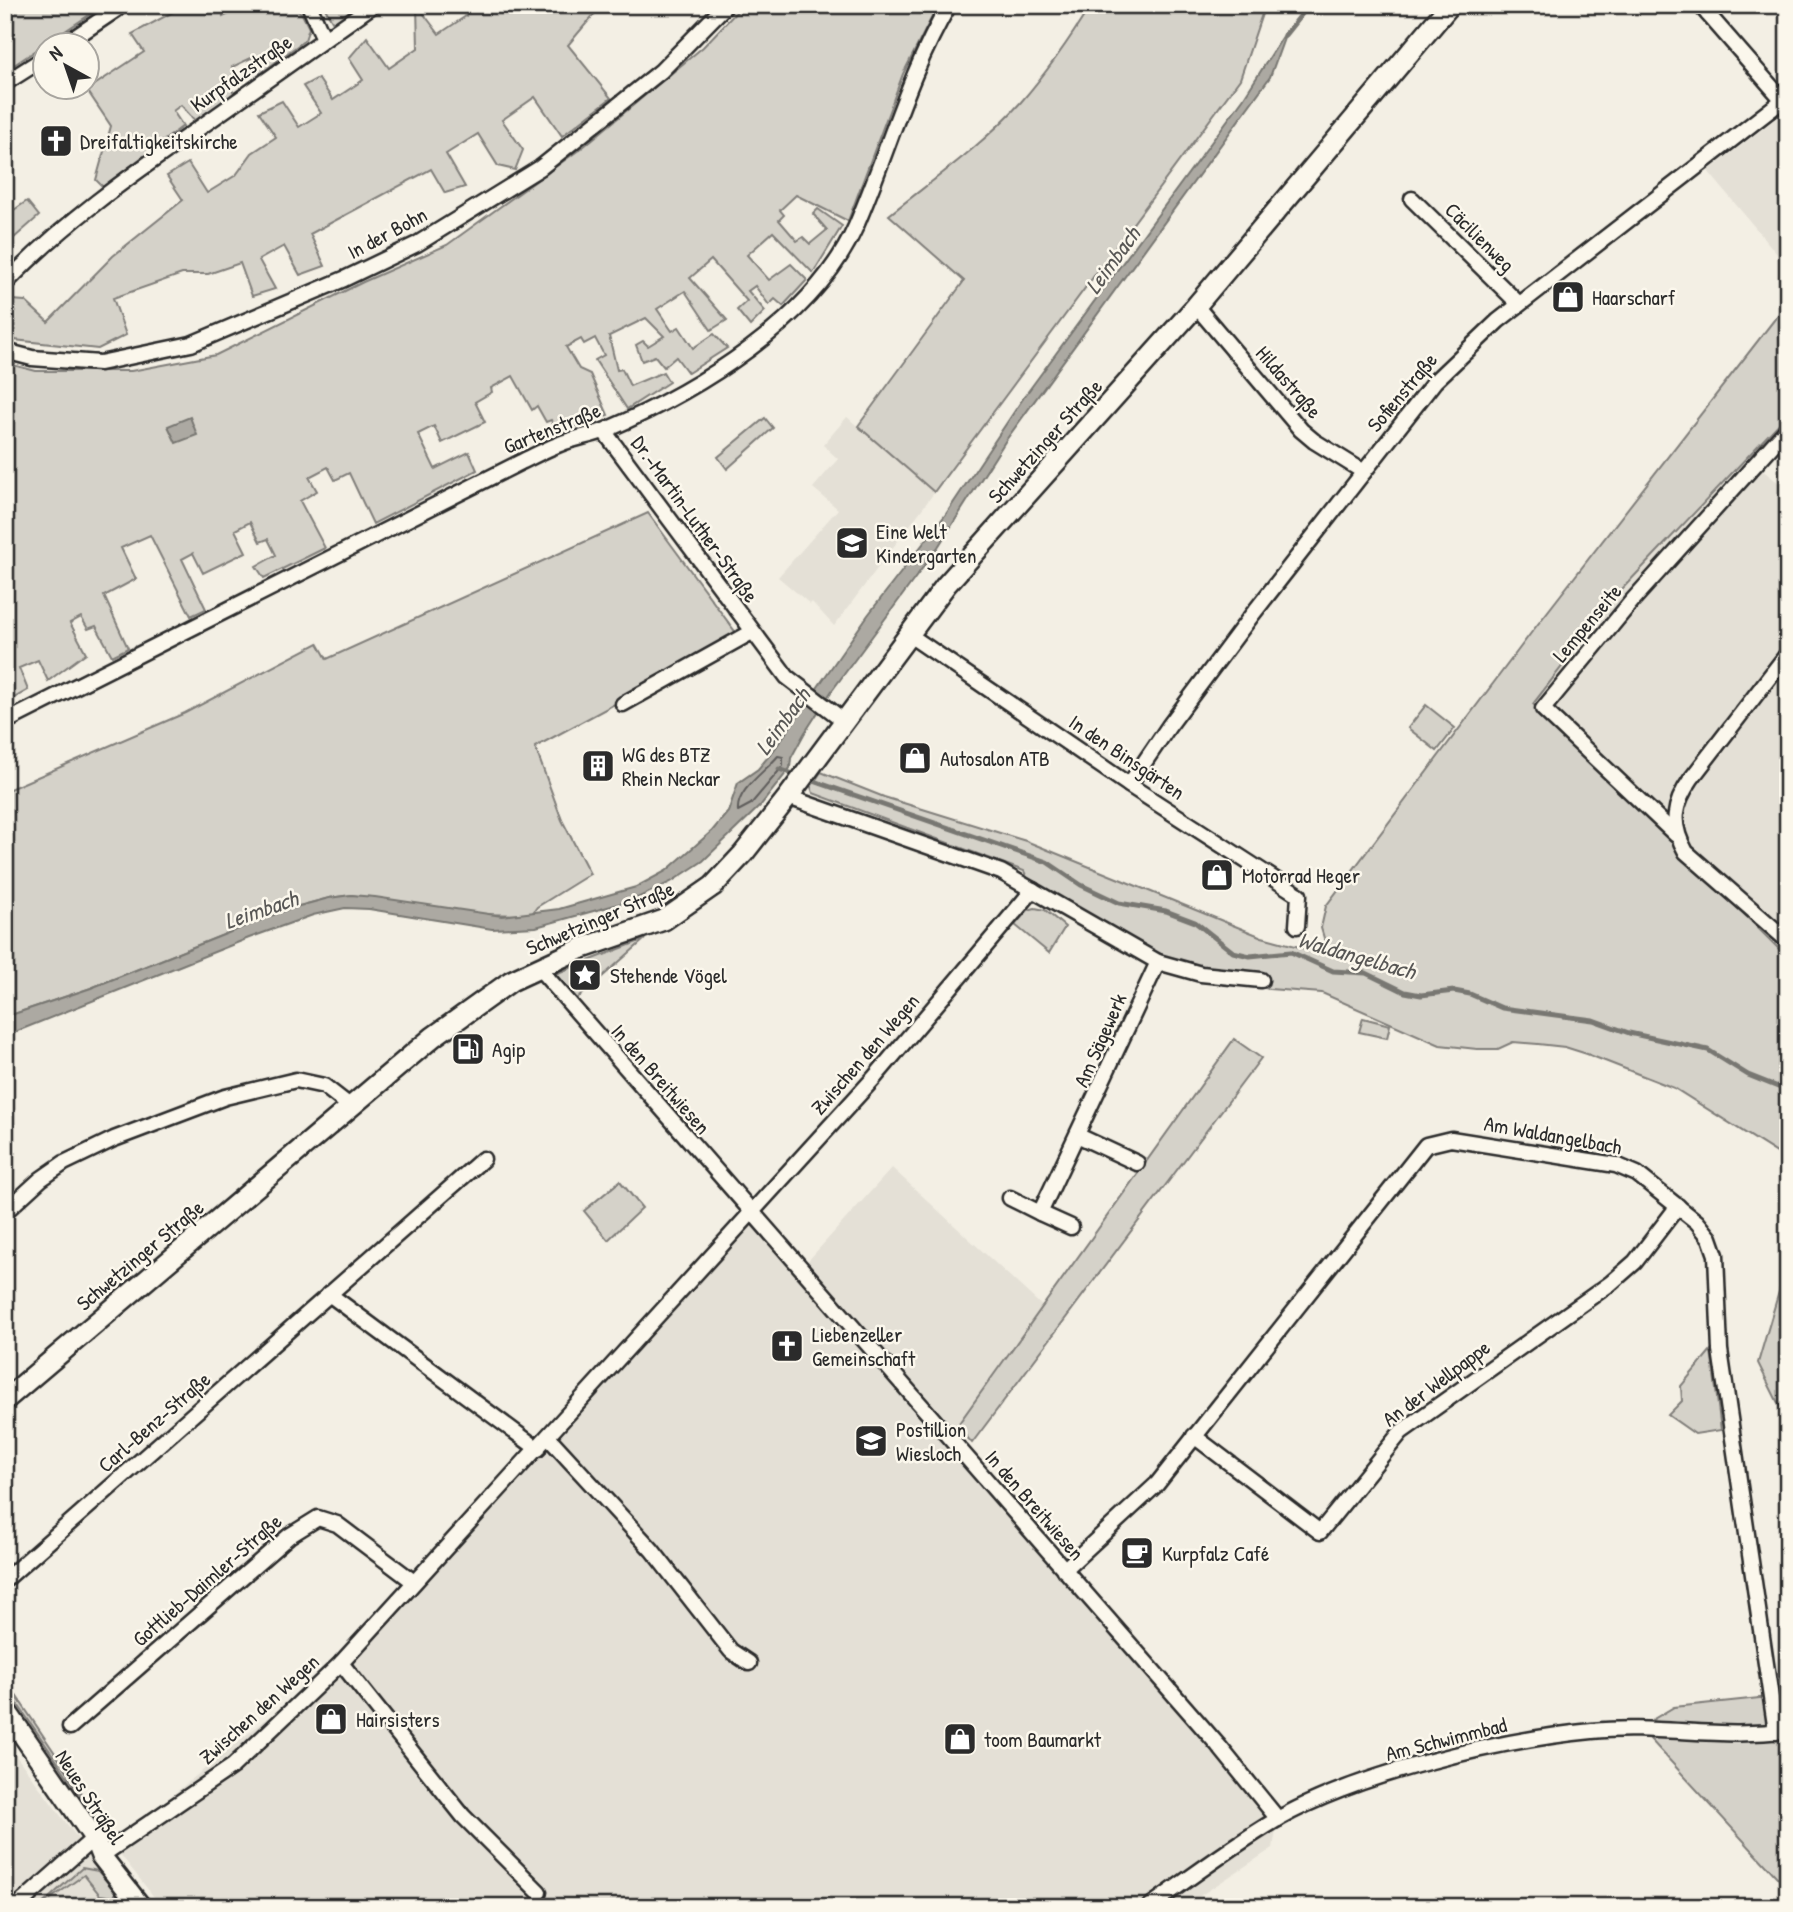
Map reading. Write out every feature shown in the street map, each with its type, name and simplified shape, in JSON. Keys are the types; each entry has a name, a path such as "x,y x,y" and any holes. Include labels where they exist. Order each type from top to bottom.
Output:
{"street":[{"path":"309,5 324,40"},
{"name":"Kurpfalzstraße","path":"5,284 73,220 373,5"},
{"name":"In der Bohn","path":"5,351 32,358 100,363 191,344 369,268 417,244 540,168 662,71 726,5"},
{"name":"Gartenstraße","path":"5,722 509,467 560,444 604,431 703,379 774,329 812,296 855,228 912,77 949,5"},
{"name":"Schwetzinger Straße","path":"5,1400 351,1107 484,999 538,967 664,920 686,908 713,886 743,854 791,793 946,584 1196,306 1450,5"},
{"path":"1709,8 1785,103"},
{"path":"83,32 117,9"},
{"path":"5,83 32,66"},
{"name":"Sofienstraße","path":"1129,785 1168,726 1435,381 1475,341 1519,304 1785,103"},
{"name":"Cäcilienweg","path":"1412,199 1519,304"},
{"name":"Hildastraße","path":"1196,306 1301,430 1364,472"},
{"name":"Lempenseite","path":"1788,428 1632,601 1543,709 1676,835 1686,852 1788,941"},
{"name":"Dr.-Martin-Luther-Straße","path":"604,431 752,632 799,688 844,720"},
{"name":"Dr.-Martin-Luther-Straße","path":"624,704 752,632"},
{"name":"In den Binsgärten","path":"908,634 1129,785 1299,895 1297,926"},
{"path":"1676,835 1674,811 1678,797 1788,653"},
{"path":"791,793 1001,872 1158,962 1201,974 1261,980"},
{"name":"Zwischen den Wegen","path":"16,1907 97,1847 233,1766 341,1663 549,1438 874,1078 1033,890"},
{"name":"Am Sägewerk","path":"1041,1213 1158,962"},
{"name":"In den Breitwiesen","path":"538,967 1227,1756 1278,1819"},
{"path":"5,1212 41,1179 64,1163 114,1139 237,1093 296,1080 324,1086 351,1107"},
{"path":"1079,1136 1137,1163"},
{"name":"Am Waldangelbach","path":"1064,1570 1148,1494 1420,1149 1432,1142 1451,1139 1616,1166 1637,1174 1678,1206 1710,1238 1716,1255 1720,1350 1782,1731"},
{"name":"Carl-Benz-Straße","path":"5,1580 482,1159"},
{"path":"1010,1198 1071,1227"},
{"name":"An der Wellpappe","path":"1194,1437 1320,1532 1401,1432 1611,1283 1635,1262 1678,1206"},
{"path":"328,1294 538,1449"},
{"path":"549,1438 652,1550 731,1651 748,1663"},
{"name":"Gottlieb-Daimler-Straße","path":"70,1727 289,1536 318,1518 337,1524 414,1582"},
{"name":"Zwischen den Wegen","path":"341,1663 463,1816 539,1892"},
{"name":"Neues Sträßel","path":"5,1709 97,1847 141,1907"},
{"name":"Am Schwimmbad","path":"1149,1907 1278,1819 1332,1794 1386,1776 1515,1743 1591,1731 1632,1728 1738,1734 1782,1731"}],"shaded area":[{"path":"5,5 104,5 64,32 32,32 32,53 5,71"},
{"path":"186,5 223,5 223,17 248,5 292,5 302,14 309,28 305,40 260,74 253,57 232,67 234,76 226,82 234,93 196,122 181,105 173,111 183,126 103,187 96,180 111,126 95,102 102,102 102,80 144,52 132,34"},
{"path":"323,5 361,5 334,24"},
{"path":"417,5 439,34 466,16 459,5 602,5 568,45 611,98 562,136 535,97 502,120 523,150 515,170 498,166 478,134 446,154 465,187 445,193 431,169 310,234 325,266 300,275 284,246 259,260 275,289 252,296 240,263 208,274 182,274 113,298 126,335 98,349 5,339 5,306 12,300 25,301 48,322 113,256 183,200 167,176 188,163 207,193 236,175 252,153 276,137 259,112 282,101 299,127 321,113 303,86 318,78 333,100 363,80 349,58 367,37 389,68 418,48"},
{"path":"743,5 938,5 903,74 848,221 796,195 780,210 784,215 779,220 797,241 803,237 810,244 827,230 813,214 818,209 842,226 813,273 773,232 747,255 769,280 791,264 807,280 783,306 775,299 769,305 755,286 748,291 765,311 750,326 737,310 747,301 711,260 690,278 727,320 711,330 685,291 657,309 672,331 679,327 693,348 714,334 727,348 688,373 676,357 664,367 655,356 642,361 636,345 643,341 648,346 664,336 646,318 609,336 617,370 622,369 630,386 663,372 669,382 627,409 595,360 604,355 595,338 584,344 581,339 566,347 579,369 590,374 608,415 557,433 551,420 546,422 537,406 532,410 513,376 491,388 492,392 475,402 485,422 442,443 434,426 418,434 435,469 469,452 477,470 373,524 349,473 335,480 328,467 309,477 317,491 300,501 325,548 264,578 256,566 276,555 268,539 260,542 250,522 235,530 246,552 203,573 193,553 182,559 206,609 191,616 150,535 121,548 136,579 104,596 128,648 112,656 96,626 88,629 81,617 70,623 86,653 48,681 38,660 19,668 28,690 5,703 5,363 36,371 131,371 216,355 363,282 447,245 583,147 703,47"},
{"path":"1091,5 1265,5 1240,79 934,492 858,426 964,281 889,215 958,161 1006,118 1049,67"},
{"path":"1778,117 1788,128 1788,267 1708,171"},
{"path":"27,201 39,216 5,246 5,216"},
{"path":"1788,302 1788,414 1623,588 1533,704 1788,958 1788,1160 1674,1088 1565,1047 1513,1042 1498,1049 1440,1045 1322,993 1269,989 1158,962 1033,890 1024,871 813,793 811,787 821,772 884,797 1026,841 1262,937 1329,955 1321,928 1326,906 1531,633"},
{"name":"Eine Welt Kindergarten","path":"847,417 934,493 834,626 812,602 810,604 778,577 838,509 813,488 838,459 823,445"},
{"path":"765,418 773,428 727,469 718,457"},
{"path":"1748,459 1788,490 1788,958 1533,704 1623,588"},
{"path":"648,513 739,637 535,747 562,820 590,874 537,907 531,915 471,914 352,895 329,898 288,909 91,988 5,1017 5,791 185,713 318,643 327,659"},
{"path":"1426,705 1455,728 1437,751 1408,728"},
{"path":"1028,910 1045,910 1065,927 1049,953 1015,925"},
{"path":"645,939 577,999 555,974"},
{"path":"1363,1018 1390,1025 1387,1038 1359,1032"},
{"path":"1234,1039 1261,1058 972,1443 957,1426"},
{"path":"892,1168 1043,1307 957,1426 950,1441 1278,1819 1273,1848 1183,1907 162,1907 112,1844 391,1618 589,1383 742,1212 806,1263"},
{"path":"620,1181 642,1208 608,1240 584,1211"},
{"path":"1788,1261 1788,1423 1758,1363"},
{"path":"1711,1350 1721,1430 1695,1434 1668,1415 1682,1401 1681,1386"},
{"path":"5,1679 96,1814 94,1815 5,1686"},
{"path":"1788,1695 1788,1889 1650,1739 1647,1723 1674,1707"},
{"path":"5,1741 129,1907 5,1907"},
{"path":"82,1868 98,1871 116,1892 114,1897 100,1895 84,1875 39,1907"}],"water":[{"path":"1287,30 1270,77 1006,440 938,547 831,692 791,758 790,768 760,806 703,861 671,882 633,900 536,927 492,929 369,909 345,908 313,915 5,1036 5,1017 91,988 288,909 329,898 351,895 375,897 502,916 559,909 636,887 666,871 712,831 728,812 738,783 758,769 774,750 868,615 946,514 1024,397 1243,99"},
{"path":"190,417 197,435 176,443 168,426"}],"waterway":[{"name":"Leimbach","path":"1285,35 1309,5"},
{"name":"Waldangelbach","path":"779,769 1047,862 1081,885 1119,903 1166,911 1195,922 1233,952 1250,956 1291,952 1333,971 1366,973 1405,992 1421,995 1454,991 1470,994 1502,1008 1593,1020 1629,1033 1708,1050 1748,1075 1788,1091"}],"place":[{"name":"Dreifaltigkeitskirche","path":"56,141"},
{"name":"Haarscharf","path":"1568,297"},
{"name":"Eine Welt Kindergarten","path":"852,543"},
{"name":"Autosalon ATB","path":"915,758"},
{"name":"WG des BTZ Rhein Neckar","path":"598,766"},
{"name":"Motorrad Heger","path":"1217,875"},
{"name":"Stehende Vögel","path":"585,975"},
{"name":"Agip","path":"468,1049"},
{"name":"Liebenzeller Gemeinschaft","path":"787,1346"},
{"name":"Postillion Wiesloch","path":"871,1441"},
{"name":"Kurpfalz Café","path":"1137,1553"},
{"name":"Hairsisters","path":"331,1719"},
{"name":"toom Baumarkt","path":"960,1739"}]}
